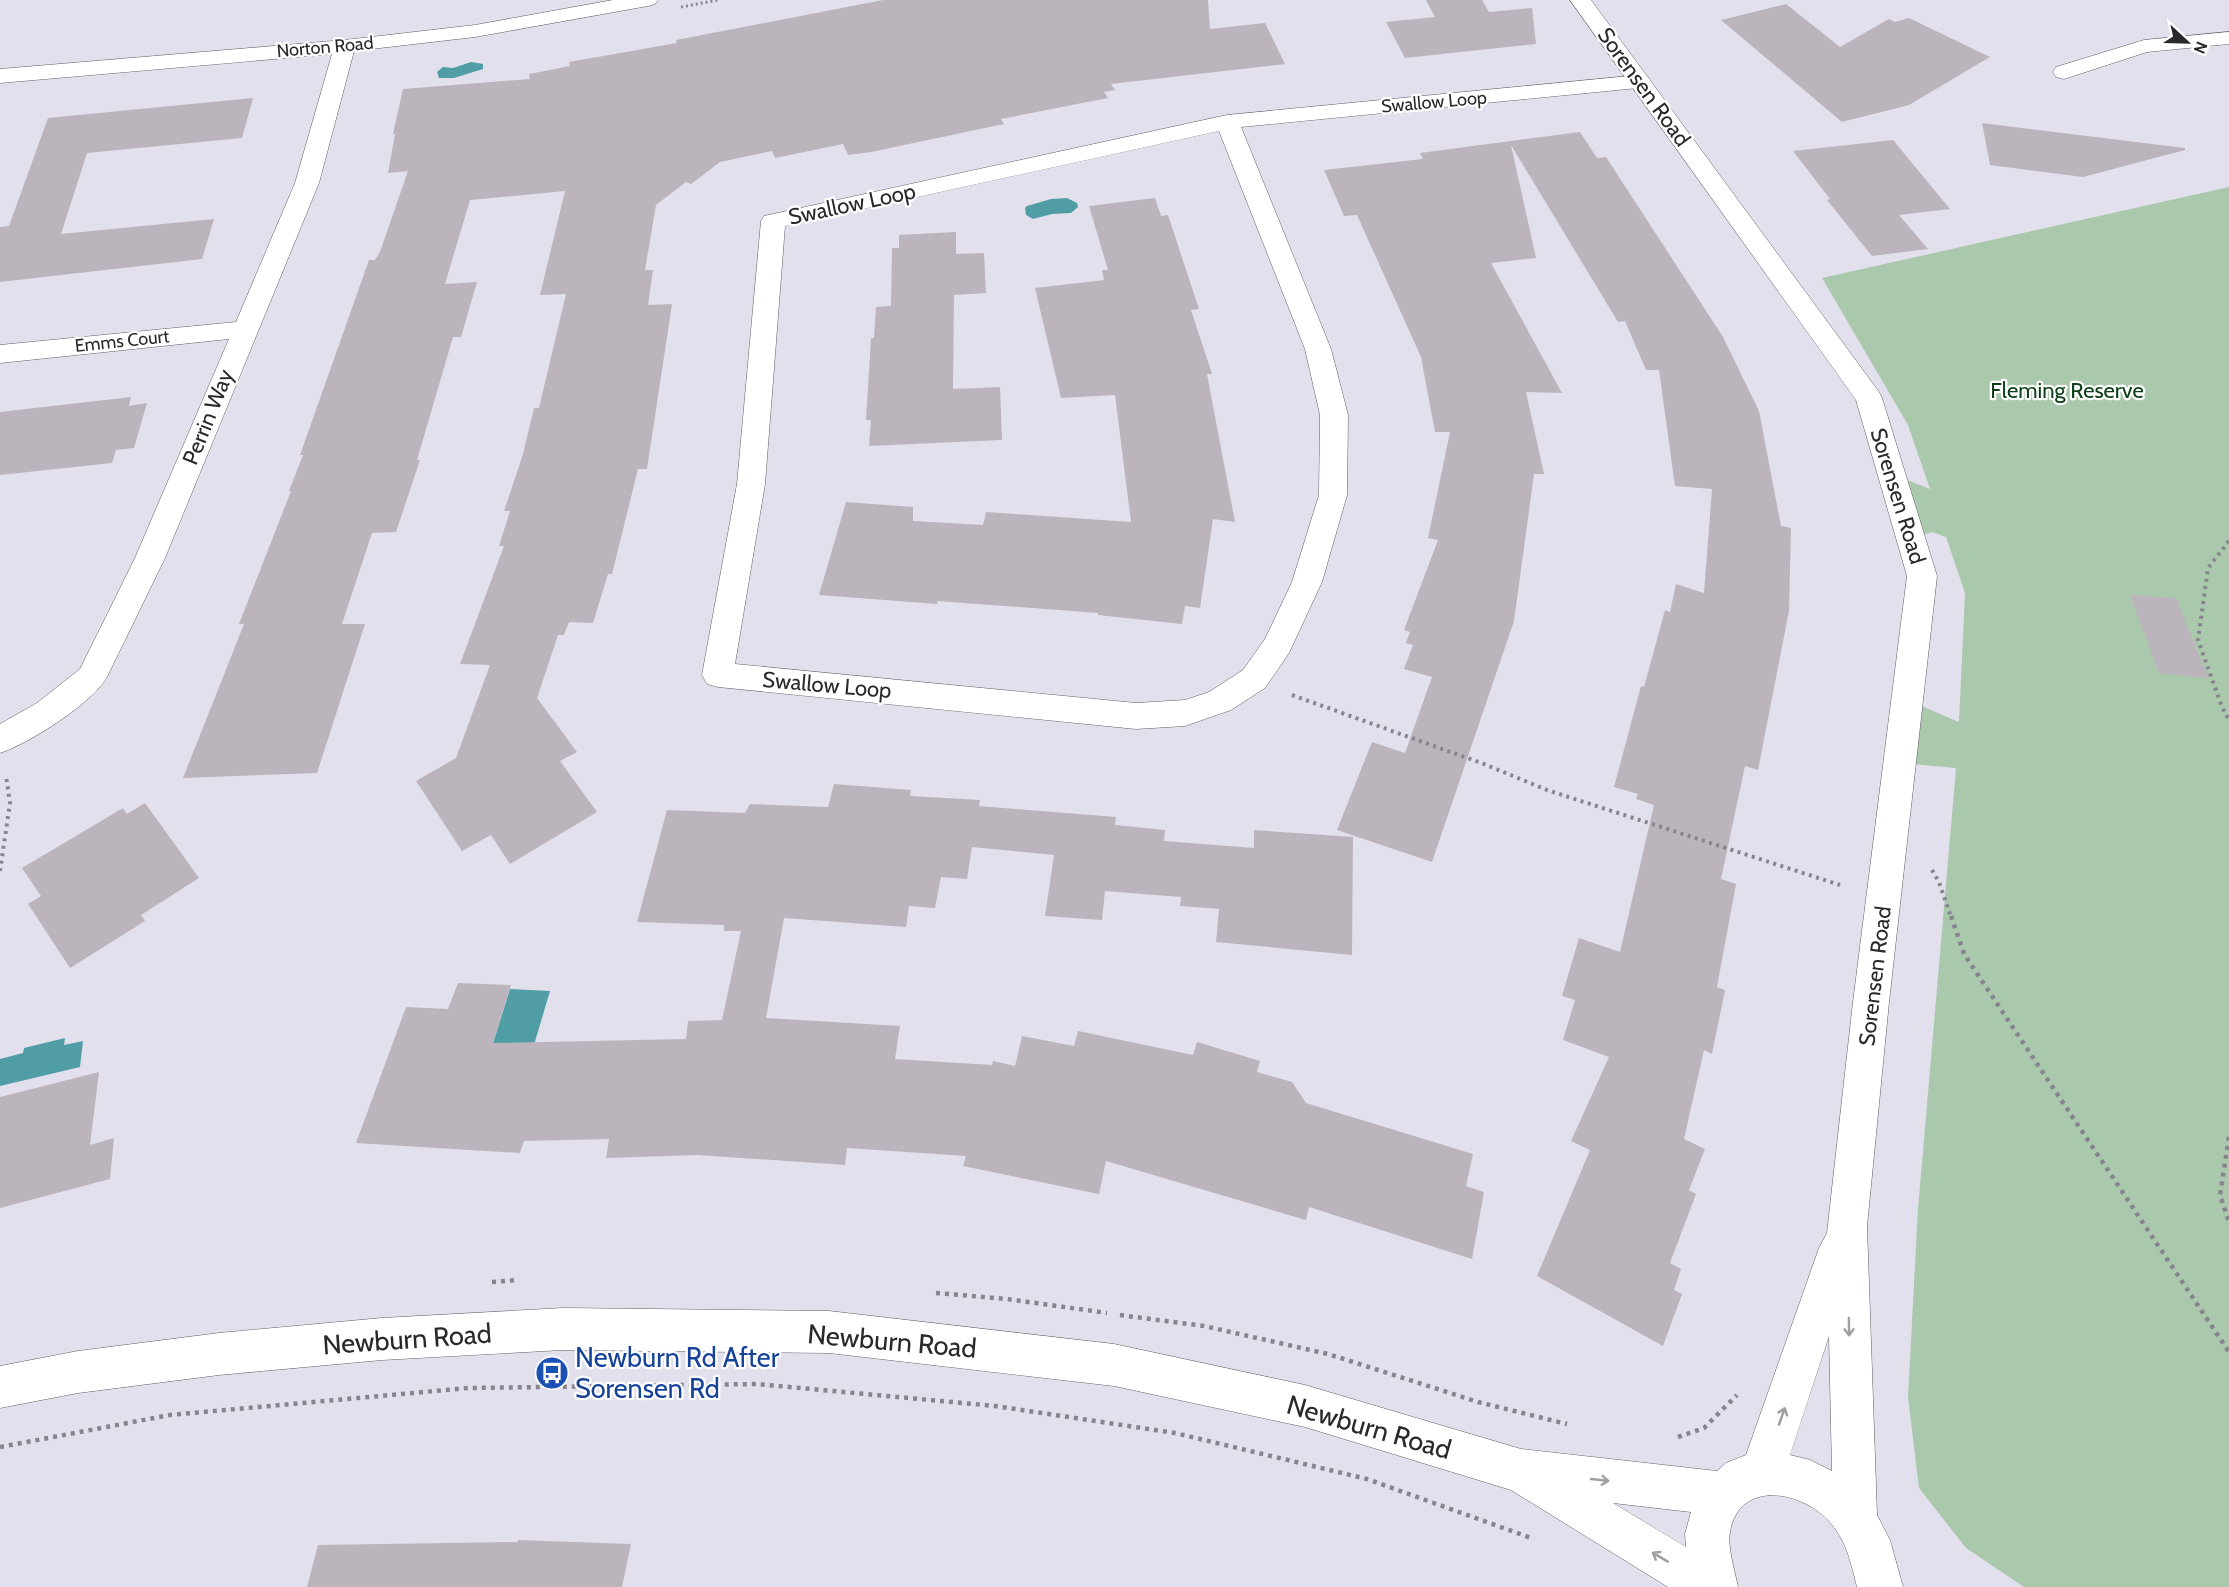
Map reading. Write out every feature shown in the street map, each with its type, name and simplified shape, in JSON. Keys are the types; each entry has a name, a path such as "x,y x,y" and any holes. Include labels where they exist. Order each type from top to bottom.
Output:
{"street":[{"name":"Norton Road","path":"0,76 345,46 475,31 648,0"},
{"name":"Sorensen Road","path":"1580,0 1869,398 1922,576 1847,1226 1855,1518"},
{"path":"2064,72 2144,46 2229,38"},
{"name":"Perrin Way","path":"0,740 48,712 91,677 150,558 307,183 345,46"},
{"name":"Swallow Loop","path":"1227,122 1318,349 1334,415 1333,495 1307,582 1278,645 1254,680 1220,701 1185,713 1136,716 718,675 751,484 773,221 1227,122 1640,82"},
{"name":"Emms Court","path":"0,354 244,329"},
{"name":"Sorensen Road","path":"1762,1472 1847,1226"},
{"name":"Newburn Road","path":"0,1387 78,1372 219,1354 393,1338 563,1329 829,1332 1114,1365 1305,1406 1521,1472 1722,1493"},
{"name":"Newburn Road","path":"1521,1472 1712,1587"},
{"path":"1712,1587 1707,1564 1706,1536 1711,1512 1722,1493 1740,1478 1762,1472 1787,1473 1811,1481 1834,1496 1855,1518 1887,1581"}],"path":[{"path":"675,8 718,0"},
{"path":"2229,541 2208,568 2199,640 2222,707 2229,720"},
{"path":"1254,680 1484,764 1547,790 1884,900"},
{"path":"0,740 10,803 0,871"},
{"path":"1928,864 1939,882 1964,954 2229,1352"},
{"path":"2229,1137 2223,1159 2220,1195 2229,1222"},
{"path":"483,1282 530,1280"},
{"path":"927,1292 1007,1299 1204,1326 1328,1354 1478,1402 1579,1427"},
{"path":"0,1447 170,1415 468,1388 757,1384 995,1406 1174,1433 1367,1479 1537,1540"},
{"path":"1667,1438 1696,1435 1716,1419 1741,1390"}],"green space":[{"name":"Fleming Reserve","path":"2229,187 2229,1587 2024,1587 1966,1548 1919,1488 1908,1397 1918,1209 1956,768 1912,764 1919,705 1959,722 1965,593 1946,537 1932,532 1912,539 1892,474 1930,489 1908,425 1822,278"}],"water":[{"path":"471,62 483,64 483,69 454,78 439,78 437,72 443,67 453,68"},
{"path":"1067,198 1077,203 1078,207 1071,213 1052,214 1033,219 1026,215 1027,206 1051,199"},
{"path":"510,989 550,991 531,1055 490,1053"},
{"path":"65,1038 64,1045 83,1041 80,1067 0,1086 0,1059 23,1053 24,1048"}],"building":[{"path":"883,0 1208,0 1210,29 1265,23 1285,64 1111,84 1115,90 1104,92 1108,98 1001,119 1004,124 871,152 848,155 843,144 775,158 772,151 720,162 691,184 686,182 656,205 645,270 653,270 648,305 672,304 647,469 638,469 612,574 608,574 593,623 569,622 564,635 558,635 537,698 577,752 560,761 597,812 510,864 491,835 462,851 416,781 456,758 490,665 460,664 504,546 499,546 510,511 504,511 523,454 534,408 539,408 566,294 540,295 565,191 470,200 445,284 477,282 461,337 453,337 417,460 420,460 396,532 372,533 342,624 365,624 317,773 183,778 244,624 239,624 291,491 289,491 303,455 300,455 369,260 375,260 380,252 408,171 388,173 395,134 393,134 403,89 530,79 529,74 570,66 569,62 677,43 676,40"},
{"path":"1426,0 1482,0 1489,12 1532,8 1536,44 1405,58 1386,22 1435,17"},
{"path":"1786,4 1840,47 1889,19 1895,22 1909,18 1990,57 1909,105 1842,122 1721,20"},
{"path":"253,98 242,138 87,153 61,234 214,219 202,259 0,282 0,227 9,226 48,118"},
{"path":"1982,123 2185,148 2185,150 2083,177 1990,165"},
{"path":"1580,132 1597,158 1606,157 1723,337 1759,411 1781,526 1791,528 1789,611 1758,770 1745,766 1721,879 1736,884 1717,987 1725,990 1712,1054 1704,1050 1684,1139 1705,1149 1689,1190 1696,1194 1670,1263 1681,1269 1674,1290 1682,1294 1663,1346 1537,1276 1590,1150 1571,1141 1609,1057 1563,1040 1575,1000 1562,996 1579,938 1620,952 1654,805 1636,799 1638,794 1614,787 1641,686 1644,687 1665,610 1670,612 1676,584 1704,593 1712,489 1675,486 1659,370 1646,370 1625,321 1618,322 1511,145 1536,258 1491,263 1562,393 1526,392 1544,474 1534,474 1514,621 1432,862 1337,830 1372,742 1405,753 1432,677 1404,669 1413,645 1406,643 1410,632 1404,630 1438,540 1428,538 1450,432 1435,432 1421,357 1357,215 1344,216 1324,170 1423,159 1420,153"},
{"path":"1893,140 1950,209 1899,215 1928,249 1872,256 1827,200 1830,199 1793,151"},
{"path":"1155,198 1161,216 1168,215 1199,309 1191,310 1212,374 1207,374 1235,522 1213,519 1200,608 1185,606 1182,624 1098,615 1098,613 819,595 846,502 913,507 913,521 983,525 986,512 1131,522 1115,395 1061,398 1035,288 1104,280 1102,270 1108,270 1089,206"},
{"path":"956,232 956,254 984,253 986,293 954,295 953,389 1000,387 1002,440 869,446 871,420 866,420 871,338 874,338 876,307 891,306 892,248 899,248 899,235"},
{"path":"131,397 129,406 147,403 134,448 116,450 112,463 0,475 0,412"},
{"path":"2130,595 2176,598 2208,678 2159,673"},
{"path":"834,784 911,790 910,796 980,800 979,806 1116,817 1115,825 1165,830 1164,841 1254,848 1254,830 1353,837 1352,955 1216,942 1219,909 1180,906 1181,897 1105,891 1102,920 1045,916 1054,855 972,847 967,879 941,877 935,908 909,906 906,927 784,918 766,1018 900,1026 895,1059 992,1065 993,1061 1015,1066 1022,1036 1074,1046 1078,1031 1193,1055 1197,1042 1260,1061 1257,1072 1292,1082 1306,1103 1473,1154 1466,1186 1484,1192 1472,1259 1309,1207 1306,1220 1106,1161 1099,1194 963,1166 966,1156 847,1148 845,1165 698,1155 606,1158 609,1139 524,1141 520,1153 356,1143 406,1007 448,1009 458,983 511,985 493,1043 686,1039 688,1021 722,1020 741,931 724,931 724,925 637,922 667,810 745,813 750,804 828,807"},
{"path":"145,803 199,878 141,915 145,921 70,968 28,904 41,896 22,868 123,808 127,814"},
{"path":"99,1072 90,1145 114,1138 110,1179 0,1208 0,1097"},
{"path":"518,1540 631,1544 622,1587 307,1587 318,1545 518,1542"}],"place":[{"name":"Newburn Rd After Sorensen Rd","path":"552,1373"}]}
